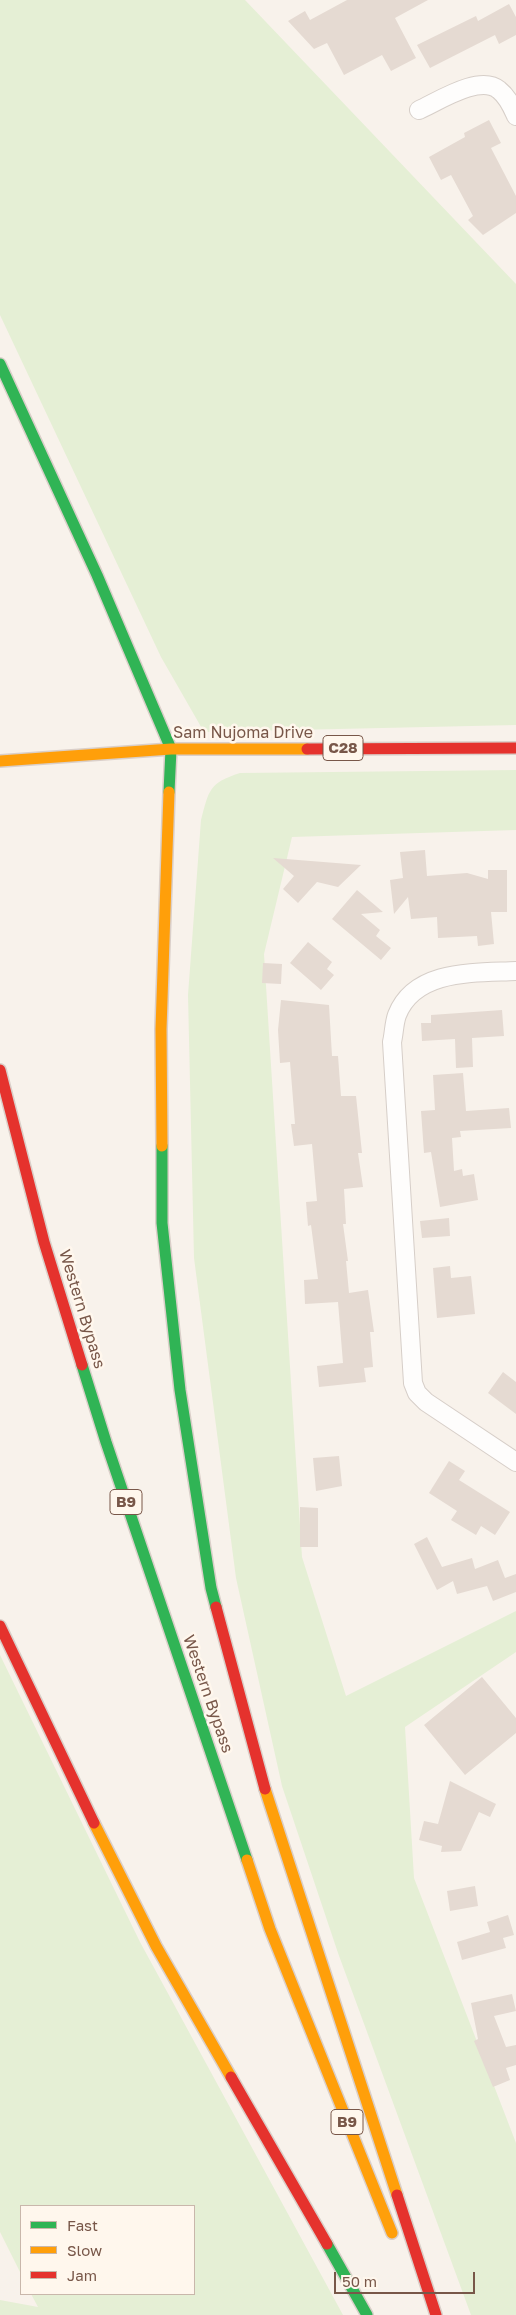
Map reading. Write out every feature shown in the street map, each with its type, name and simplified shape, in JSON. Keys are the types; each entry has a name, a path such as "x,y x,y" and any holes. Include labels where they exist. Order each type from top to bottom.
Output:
{"highway":[{"path":"0,364 97,576 171,749 161,1029 162,1223 180,1390 211,1588 268,1799 436,2315"},
{"name":"Sam Nujoma Drive","path":"0,761 171,749 516,748"},
{"name":"Western Bypass","path":"0,1070 44,1242 103,1433 270,1929 395,2241"},
{"path":"0,1626 69,1774 156,1946 367,2315"},
{"path":"419,2300 425,2315"}],"street":[{"path":"420,110 471,86 485,84 498,89 508,100 516,116"},
{"path":"516,971 457,974 432,980 410,993 396,1016 392,1042 412,1383 417,1394 426,1402 516,1462"}],"green space":[{"path":"0,0 245,0 516,284 516,725 204,732 161,657 0,315"},
{"path":"516,770 516,830 292,837 264,954 302,1557 346,1696 516,1611 516,1652 405,1727 414,1878 516,2143 516,2315 471,2315 338,1953 282,1786 236,1578 194,1258 188,995 201,820 206,801 216,784 240,773"},
{"path":"0,1655 140,1942 343,2315 0,2315 0,2300 38,2307 32,2295 195,2295 195,2205 20,2205 20,2272 0,2232"}],"building":[{"path":"347,0 428,0 395,18 416,58 391,71 382,55 344,75 327,43 314,49 288,21 305,11 310,20"},
{"path":"509,4 516,17 516,35 499,44 495,35 430,68 417,45 476,16 478,21"},
{"path":"489,120 501,143 491,148 516,196 516,213 483,235 468,220 473,216 451,175 441,180 429,157 465,137 464,133"},
{"path":"425,850 427,876 467,873 488,879 488,870 507,870 507,912 491,912 494,944 478,946 477,936 438,938 437,917 411,919 408,897 394,914 390,880 403,878 400,852"},
{"path":"273,858 361,865 338,887 317,882 298,903 283,889 294,876"},
{"path":"357,890 383,912 361,914 380,930 376,936 391,948 381,960 332,919"},
{"path":"308,942 332,962 327,969 334,975 321,990 290,963"},
{"path":"263,963 282,964 281,984 262,983"},
{"path":"281,1000 329,1005 332,1056 338,1056 341,1096 356,1096 362,1153 358,1153 363,1187 344,1189 346,1224 343,1224 348,1261 346,1261 349,1293 368,1290 374,1332 370,1332 373,1367 364,1368 366,1382 319,1387 317,1366 343,1363 338,1302 305,1304 304,1280 318,1279 311,1225 308,1226 306,1202 317,1201 312,1144 294,1146 291,1124 295,1124 290,1062 280,1063 278,1030"},
{"path":"502,1010 504,1036 472,1038 473,1067 456,1068 455,1039 422,1041 421,1023 431,1023 431,1015"},
{"path":"463,1073 466,1111 509,1108 511,1128 460,1131 461,1137 452,1138 454,1171 462,1169 463,1176 474,1174 478,1200 440,1207 431,1152 424,1153 421,1111 435,1110 433,1075"},
{"path":"449,1218 450,1236 422,1238 420,1221"},
{"path":"450,1266 451,1278 471,1276 475,1314 437,1318 433,1268"},
{"path":"503,1372 516,1382 516,1414 488,1393"},
{"path":"339,1456 342,1486 316,1491 313,1458"},
{"path":"449,1461 465,1471 459,1480 510,1512 495,1535 481,1526 476,1535 451,1520 457,1511 429,1493"},
{"path":"300,1507 318,1508 318,1547 300,1547"},
{"path":"427,1537 442,1567 472,1558 475,1569 498,1560 505,1578 516,1574 516,1592 493,1601 487,1586 457,1594 453,1581 437,1590 414,1544"},
{"path":"482,1677 516,1718 516,1733 465,1775 424,1725"},
{"path":"450,1781 496,1804 490,1817 479,1812 461,1851 441,1852 442,1846 419,1840 424,1821 438,1824"},
{"path":"475,1886 478,1906 450,1911 447,1891"},
{"path":"508,1915 514,1935 503,1938 506,1948 462,1960 457,1942 490,1932 487,1922"},
{"path":"512,1994 516,2011 494,2016 506,2047 516,2045 516,2065 506,2068 510,2080 493,2087 474,2041 478,2039 471,2003"}],"traffic: fast":[{"path":"0,364 97,575 171,749 169,792"},
{"path":"162,1146 162,1223 180,1390 211,1588 216,1607"},
{"path":"82,1365 106,1442 247,1860"},
{"path":"327,2244 367,2315"}],"traffic: slow":[{"path":"0,761 171,749 307,749"},
{"path":"162,1146 161,1029 169,792"},
{"path":"265,1789 397,2195"},
{"path":"94,1823 156,1946 231,2077"},
{"path":"247,1860 270,1929 392,2233"}],"traffic: jam":[{"path":"307,749 516,748"},
{"path":"0,1070 44,1242 82,1365"},
{"path":"216,1607 265,1789"},
{"path":"0,1626 94,1823"},
{"path":"231,2077 327,2244"},
{"path":"397,2195 436,2315"}]}
